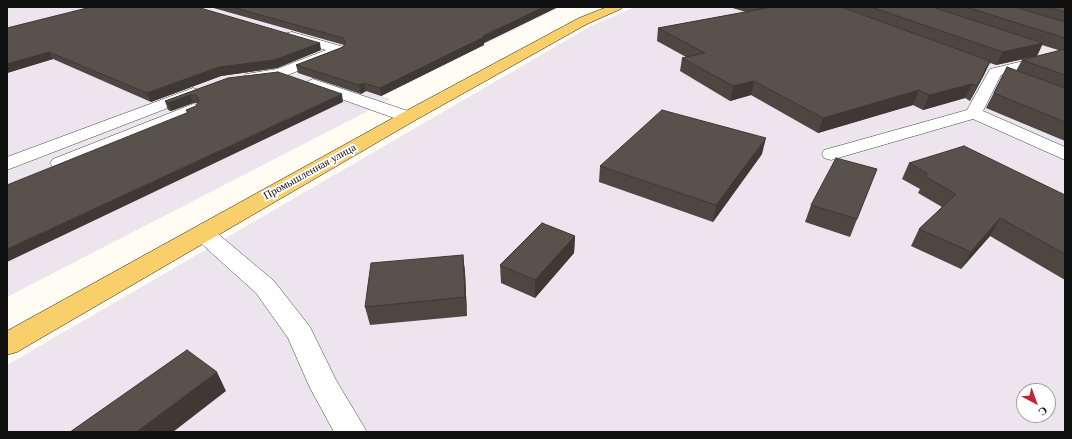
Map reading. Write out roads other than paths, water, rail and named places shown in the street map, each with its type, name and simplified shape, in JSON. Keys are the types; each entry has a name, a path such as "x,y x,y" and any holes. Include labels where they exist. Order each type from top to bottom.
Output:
{"main road":[{"name":"Промышленная улица","path":"7,344 408,117 583,21 617,7"}],"lane":[{"path":"239,84 280,73 339,50 280,33"},
{"path":"1035,49 1061,56"},
{"path":"988,70 1061,56"},
{"path":"988,70 1016,80"},
{"path":"974,113 988,70"},
{"path":"280,73 408,117"},
{"path":"7,164 206,96 60,163"},
{"path":"831,154 974,113 1065,154"},
{"path":"202,233 266,287 300,334 325,388 351,432"}]}
